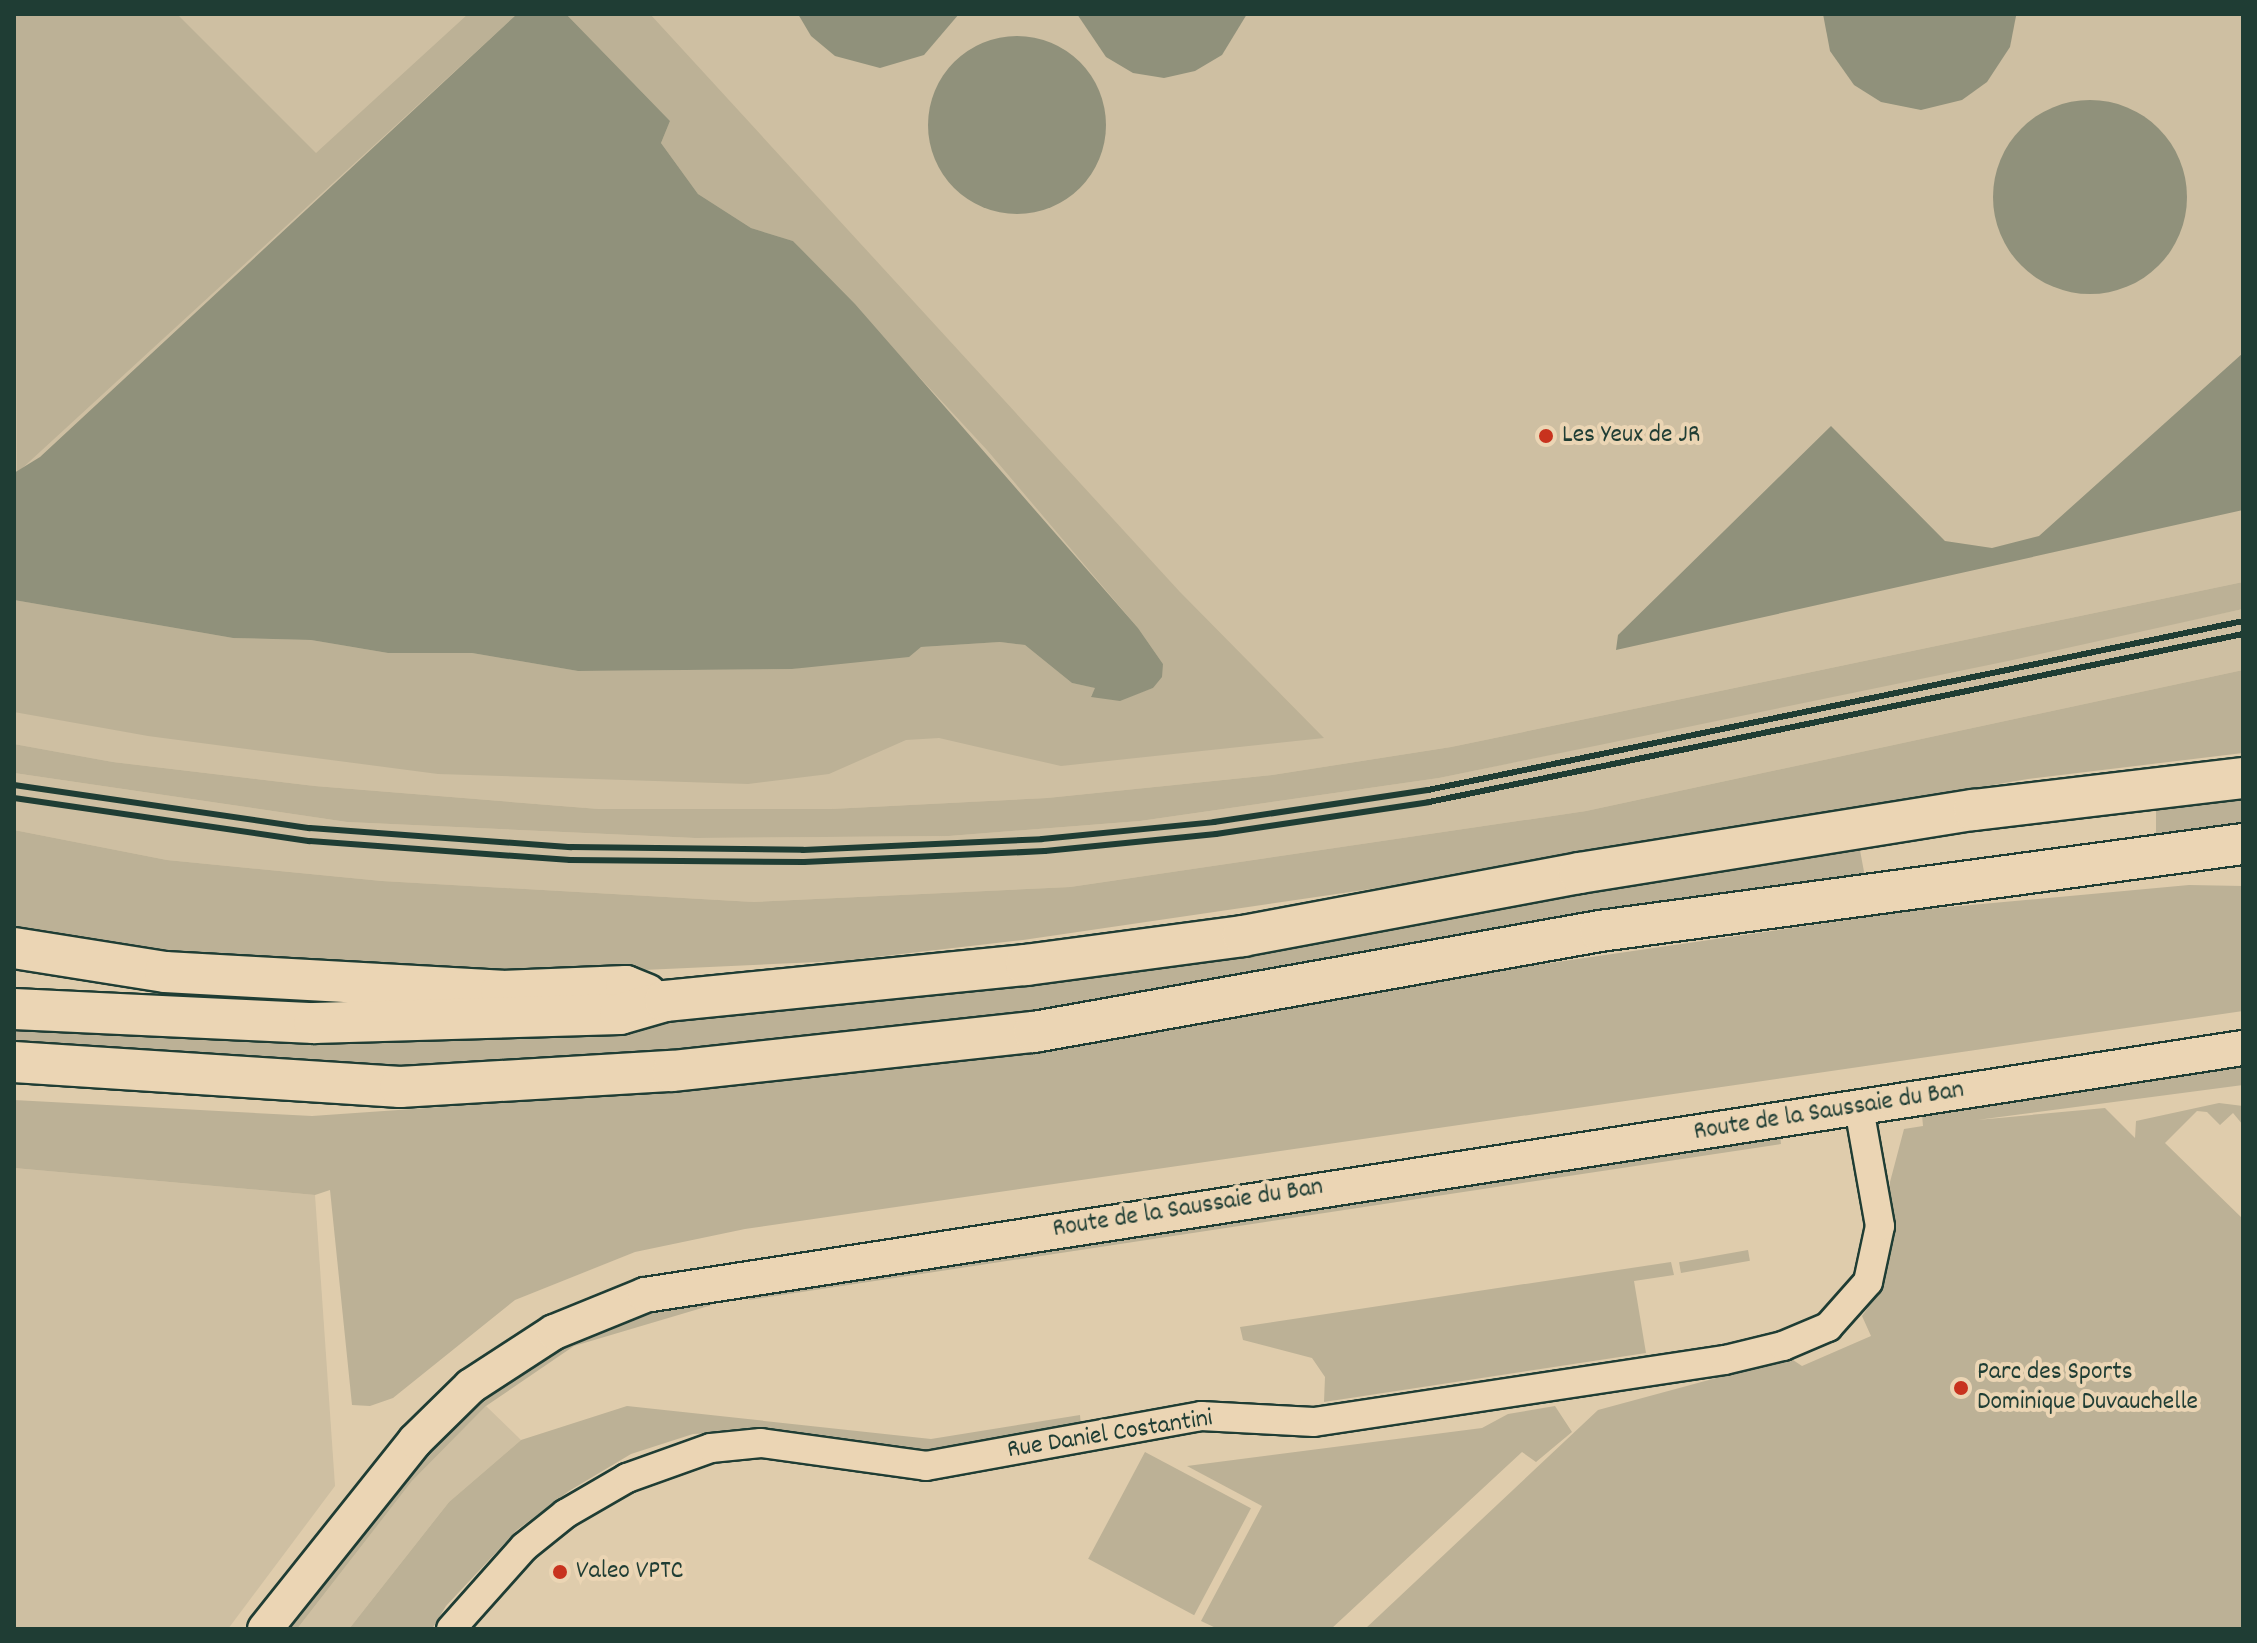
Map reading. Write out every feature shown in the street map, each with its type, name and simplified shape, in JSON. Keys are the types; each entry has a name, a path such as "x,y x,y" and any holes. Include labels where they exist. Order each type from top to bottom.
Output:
{"highway":[{"path":"14,1009 314,1023 620,1014 665,1001 1026,965 1243,936 1579,873 1913,820 2243,778"},
{"path":"14,1062 400,1087 704,1068 1034,1032 1600,931 2071,863 2243,844"},
{"path":"2071,863 2102,874 2243,871"},
{"path":"14,948 165,972 501,991 626,986 665,1001"}],"main road":[{"name":"Route de la Saussaie du Ban","path":"265,1629 415,1441 471,1386 554,1332 645,1295 2243,1048"}],"street":[{"name":"Rue Daniel Costantini","path":"451,1629 524,1547 565,1514 627,1478 711,1448 761,1443 926,1466 1201,1416 1314,1422 1725,1360 1783,1346 1828,1327 1868,1282 1880,1226 1859,1108"}],"shaded area":[{"path":"14,14 2243,14 2243,582 1451,747 1272,775 1047,798 831,809 599,809 315,786 113,762 14,744"},
{"path":"14,14 177,14 316,153 468,14 517,14 17,473"},
{"path":"517,14 566,14 670,121 661,143 698,194 751,228 793,241 855,304 1138,628 1163,664 1162,677 1153,688 1120,701 1091,697 1095,688 1072,683 1025,645 1000,642 921,647 909,657 792,669 578,671 472,653 388,653 311,640 233,638 14,600 14,473 40,457"},
{"path":"566,14 650,14 1180,592 1324,738 1061,766 939,738 906,740 829,774 748,784 438,774 148,736 14,712 14,600 233,638 311,640 388,653 472,653 578,671 792,669 921,647 1000,642 1025,645 1072,683 1096,688 1091,696 1120,700 1153,688 1163,664 1138,628 987,450 793,241 751,228 698,194 661,143 670,121"},
{"path":"798,14 959,14 924,55 880,68 835,56 811,36"},
{"path":"1077,14 1247,14 1222,55 1195,71 1164,78 1133,73 1106,57"},
{"path":"1823,14 2016,16 2010,47 1987,82 1962,100 1921,110 1881,102 1854,85 1830,51"},
{"path":"1017,36 1051,43 1080,62 1099,91 1106,125 1099,159 1080,188 1051,207 1017,214 983,207 954,188 935,159 928,125 935,91 954,62 983,43"},
{"path":"2090,100 2127,108 2158,129 2179,160 2187,197 2179,234 2158,265 2127,286 2090,294 2053,286 2022,265 2001,234 1993,197 2001,160 2022,129 2053,108"},
{"path":"2243,353 2243,510 1616,650 1618,635 1831,426 1945,541 1992,548 2039,536"},
{"path":"2243,582 2243,609 2008,661 1439,778 1140,821 949,836 695,838 347,822 14,773 14,744 113,762 315,786 599,809 831,809 1047,798 1272,775 1451,747"},
{"path":"2243,609 2243,670 1586,811 1070,887 754,902 382,881 167,860 14,830 14,773 347,822 695,838 949,836 1140,821 1439,778"},
{"path":"2243,670 2243,753 2028,779 1405,884 1023,940 841,961 578,973 327,973 14,933 14,830 167,860 382,881 754,902 1070,887 1586,811"},
{"path":"2156,797 2243,797 2243,833 2156,833"},
{"path":"1859,845 1865,877 889,1037 714,1056 339,1070 14,1049 14,1023 570,1030 845,1004 1079,974"},
{"path":"2189,885 2243,886 2243,1011 745,1229 635,1252 515,1300 393,1398 370,1406 352,1405 330,1190 315,1195 14,1168 14,1100 312,1116 732,1087 1015,1053 1509,969 1916,910"},
{"name":"Parc des Sports Dominique Duvauchelle","path":"2243,1060 2243,1085 1977,1120 2105,1108 2135,1138 2136,1121 2219,1103 2243,1106 2243,1125 2233,1113 2220,1125 2207,1112 2197,1111 2165,1143 2243,1219 2243,1629 1365,1629 1598,1410 1790,1358 1802,1366 1871,1336 1862,1316 1877,1295 1886,1260 1890,1182 1904,1129 1923,1126 1922,1115"},
{"path":"1780,1135 1781,1144 749,1300 747,1287"},
{"path":"14,1168 315,1195 335,1486 228,1629 14,1629"},
{"path":"1748,1250 1750,1261 1681,1273 1679,1262"},
{"path":"1671,1262 1674,1275 1634,1281 1646,1353 1324,1402 1325,1377 1312,1358 1243,1340 1240,1327"},
{"path":"710,1293 712,1305 574,1346 486,1406 412,1481 297,1629 285,1629 416,1466 493,1390 575,1338"},
{"path":"486,1406 521,1440 449,1502 349,1629 297,1629 412,1481"},
{"path":"627,1406 931,1439 1080,1415 1081,1426 930,1455 756,1431 693,1434 631,1454 569,1491 517,1530 446,1606 432,1629 349,1629 449,1502 521,1440"},
{"path":"1555,1406 1572,1432 1536,1462 1522,1452 1331,1629 1218,1629 1201,1621 1262,1506 1187,1466 1482,1428 1508,1414"},
{"path":"1145,1452 1251,1508 1194,1615 1088,1559"}],"railway":[{"path":"14,785 310,828 571,847 803,850 1042,839 1214,822 1428,790 2243,621"},
{"path":"14,798 310,841 570,860 804,862 1045,851 1216,834 1429,802 2243,634"}],"place":[{"name":"Les Yeux de JR","path":"1546,436"},
{"name":"Parc des Sports Dominique Duvauchelle","path":"1961,1388"},
{"name":"Valeo VPTC","path":"560,1572"}]}
